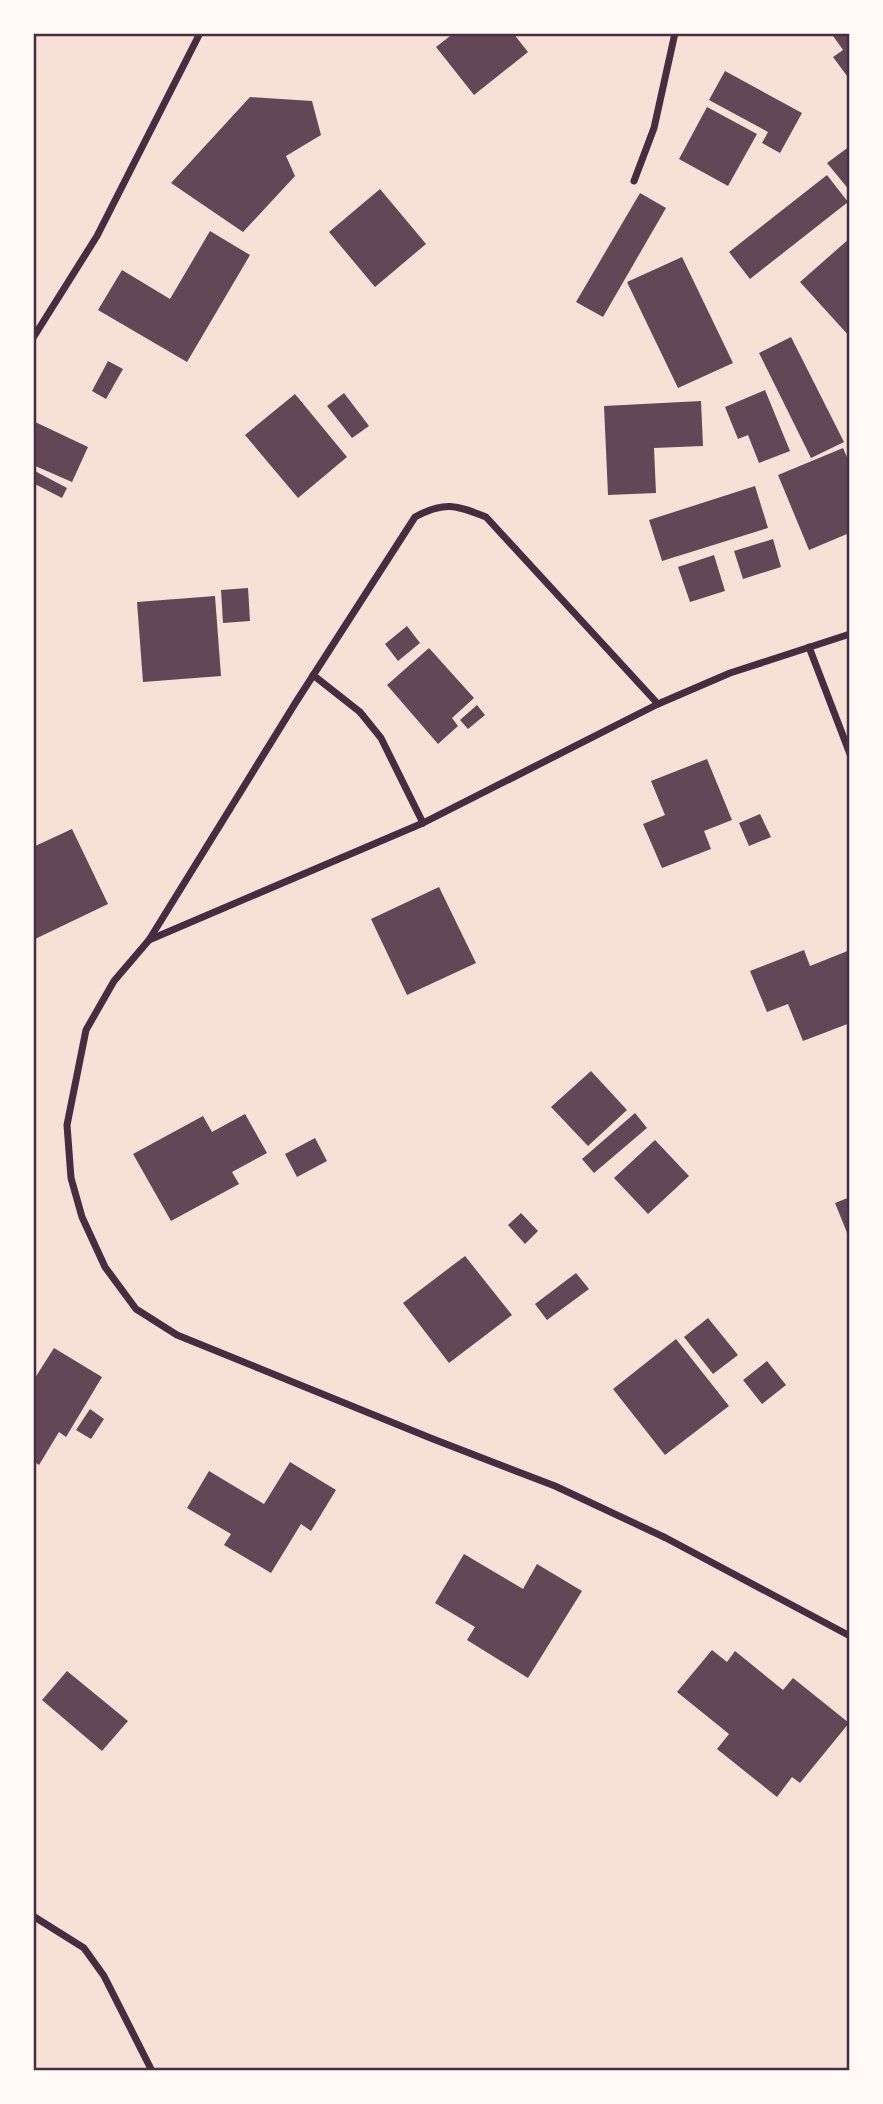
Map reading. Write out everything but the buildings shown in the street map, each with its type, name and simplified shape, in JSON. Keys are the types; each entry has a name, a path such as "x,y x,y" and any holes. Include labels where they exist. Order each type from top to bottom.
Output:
{"street":[{"path":"33,338 97,236 200,33"},
{"path":"634,181 654,128 676,33"},
{"path":"658,704 486,517 450,505 432,508 415,517 313,675 149,940 114,981 86,1030 67,1125 71,1178 82,1217 106,1267 136,1309 177,1335 555,1486 666,1538 850,1636"},
{"path":"149,940 423,823 658,704 730,673 850,634"},
{"path":"809,646 850,754"},
{"path":"313,675 360,712 382,738 423,823"},
{"path":"33,1916 84,1948 104,1976 152,2071"}]}
